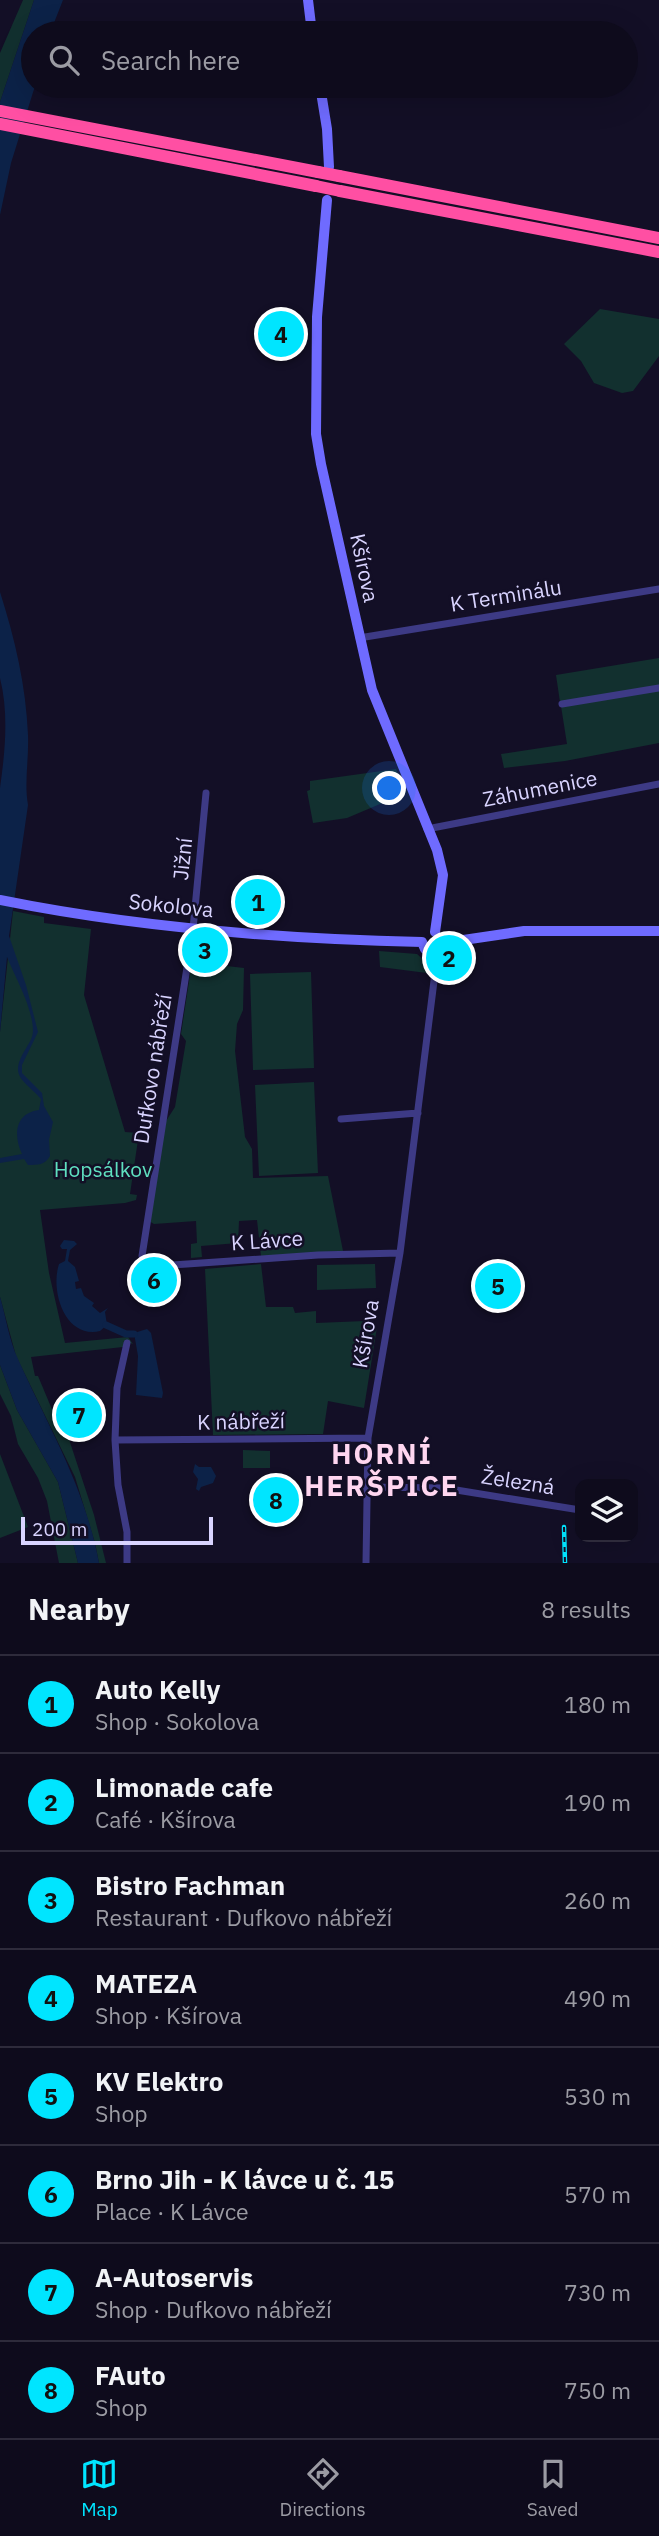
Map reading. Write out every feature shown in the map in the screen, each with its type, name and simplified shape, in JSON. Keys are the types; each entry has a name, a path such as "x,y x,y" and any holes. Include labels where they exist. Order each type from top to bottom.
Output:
{"highway":[{"path":"0,111 75,132"},
{"path":"0,124 75,132 339,176 659,237"},
{"path":"321,175 340,191 659,252"}],"street":[{"path":"308,0 311,21"},
{"path":"321,175 327,129 322,98"},
{"name":"Kšírova","path":"327,200 317,317 316,434 372,690 437,850 443,875 435,932"},
{"name":"K Terminálu","path":"359,638 659,589"},
{"path":"562,704 659,688"},
{"name":"Záhumenice","path":"427,829 659,784"},
{"name":"Jižní","path":"193,929 206,793"},
{"name":"Sokolova","path":"0,900 193,929 363,941 422,942"},
{"name":"Dufkovo nábřeží","path":"142,1256 193,929"},
{"path":"443,943 537,931 659,931"},
{"path":"435,932 442,937 443,943 441,948 434,952 425,949 422,942 425,934 435,932"},
{"name":"Kšírova","path":"366,1563 368,1438 400,1253 435,973 434,952"},
{"path":"341,1119 418,1113"},
{"name":"K Lávce","path":"142,1256 146,1262 158,1266 318,1255 400,1253"},
{"path":"127,1343 123,1368 118,1375 115,1440 118,1485 127,1532 127,1563"},
{"name":"K nábřeží","path":"115,1440 368,1438"},
{"name":"Železná","path":"366,1487 444,1488 575,1509"}],"green space":[{"path":"23,0 34,0 27,21 21,21 21,39 0,102 0,53"},
{"path":"600,309 659,319 659,356 633,391 622,393 594,383 581,361 564,344"},
{"path":"659,658 659,685 560,702 556,675"},
{"path":"659,689 659,743 565,761 504,768 501,754 567,744 561,706"},
{"path":"396,769 406,793 347,818 313,823 307,791 310,790 310,781"},
{"name":"Hopsálkov","path":"13,911 44,917 44,923 91,929 84,995 125,1132 139,1133 130,1194 137,1195 136,1200 40,1210 49,1273 65,1343 128,1337 133,1344 124,1341 123,1347 31,1357 35,1376 38,1376 56,1419 62,1418 94,1515 106,1563 99,1563 75,1477 16,1356 0,1297 0,1032"},
{"path":"379,951 417,954 426,962 427,973 380,967"},
{"path":"192,962 244,968 243,1010 237,1024 235,1051 245,1137 252,1149 253,1178 328,1176 343,1251 261,1256 257,1220 239,1221 238,1243 201,1246 202,1257 191,1258 191,1244 197,1243 196,1221 154,1224 149,1221 166,1121 175,1107 186,1041 181,1034"},
{"path":"311,972 314,1068 253,1070 250,974"},
{"path":"314,1082 318,1173 259,1176 255,1085"},
{"path":"261,1264 266,1307 293,1307 295,1313 316,1311 316,1323 365,1321 365,1325 377,1327 364,1408 328,1401 323,1434 213,1435 205,1269"},
{"path":"375,1264 376,1288 317,1290 317,1265"},
{"path":"0,1365 17,1410 58,1482 78,1563 59,1563 47,1501 38,1478 18,1444 11,1416 0,1394"},
{"path":"243,1450 270,1451 270,1468 243,1468"},
{"path":"0,1454 28,1527 0,1538"}],"water":[{"path":"34,0 63,0 55,21 27,21"},
{"path":"21,39 21,98 31,98 11,163 0,215 0,102"},
{"path":"0,592 19,663 28,735 28,805 9,936 26,985 38,1032 22,1065 22,1073 42,1093 44,1106 53,1122 49,1140 50,1156 43,1163 35,1165 28,1165 24,1159 0,1163 0,1158 22,1154 17,1140 18,1126 25,1115 39,1110 41,1099 18,1072 20,1059 31,1040 33,1030 27,1002 7,957 0,1032 0,788 5,719 0,678"},
{"path":"64,1240 77,1244 70,1250 68,1261 75,1267 79,1281 75,1282 76,1289 81,1288 84,1296 94,1303 92,1306 100,1313 108,1308 105,1312 107,1325 100,1331 88,1332 78,1328 63,1311 57,1275 59,1264 65,1261 67,1249 60,1246"},
{"path":"0,1297 15,1352 65,1458 85,1509 99,1563 78,1563 58,1482 17,1410 0,1365"},
{"path":"147,1329 151,1333 162,1398 136,1395 138,1356 134,1333"},
{"path":"195,1464 199,1467 211,1467 216,1476 213,1483 201,1487 199,1491 196,1489 198,1479 193,1472"}],"waterway":[{"path":"106,1325 126,1334 134,1334"}],"railway":[{"path":"564,1527 565,1563"}],"place":[{"name":"MATEZA","path":"281,334"},
{"name":"Auto Kelly","path":"258,902"},
{"name":"Bistro Fachman","path":"205,950"},
{"name":"Limonade cafe","path":"449,958"},
{"name":"Brno Jih - K lávce u č. 15","path":"154,1280"},
{"name":"KV Elektro","path":"498,1286"},
{"name":"A-Autoservis","path":"79,1415"},
{"name":"FAuto","path":"276,1500"}],"district":[{"name":"HORNÍ HERŠPICE","path":"382,1470"}]}
